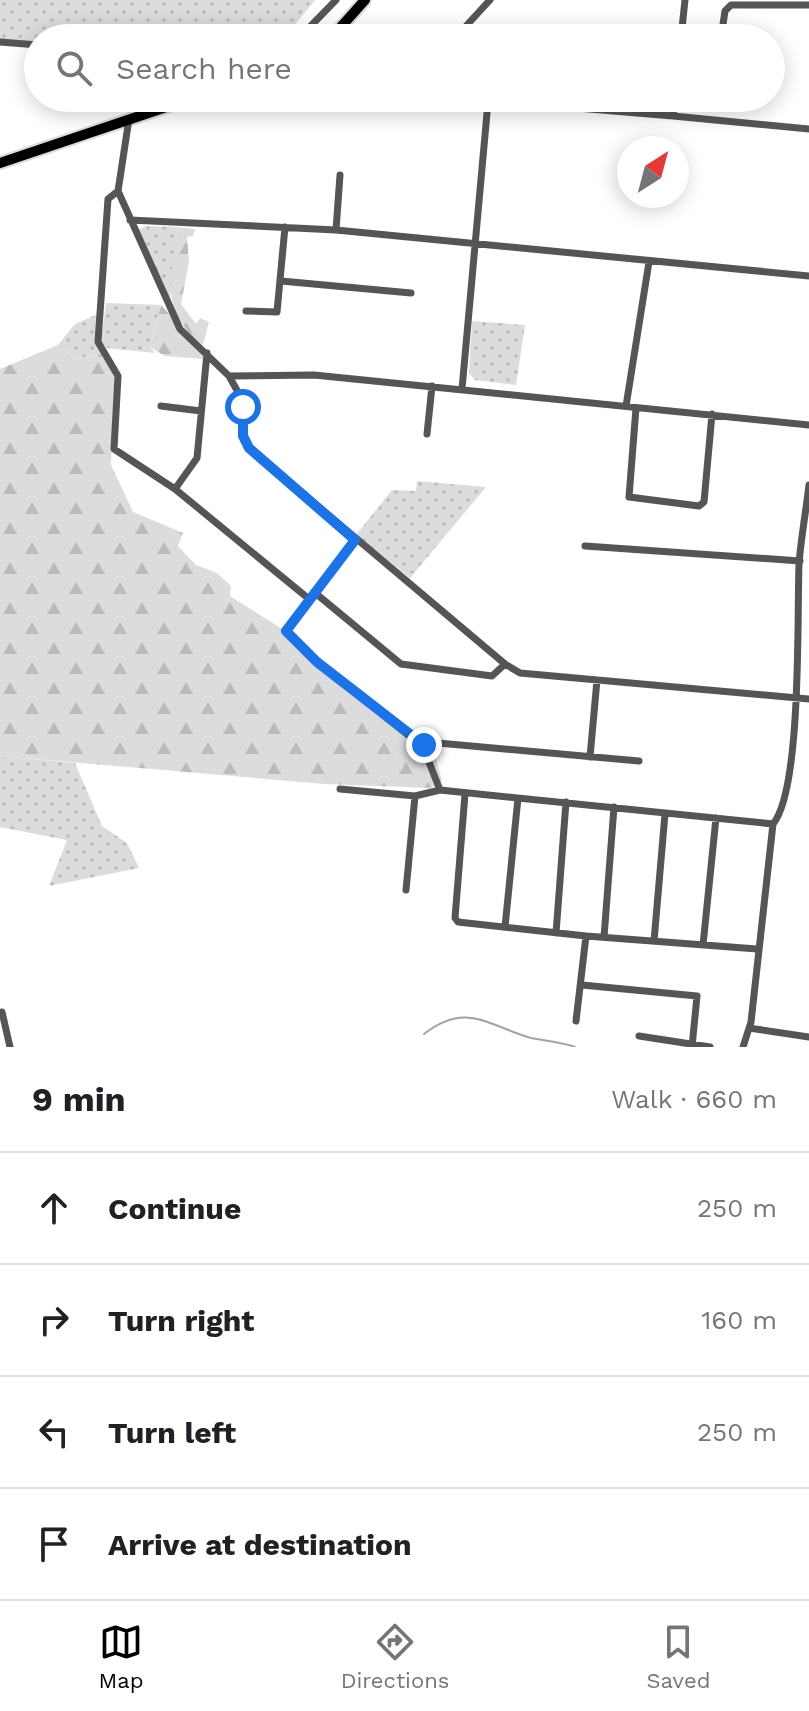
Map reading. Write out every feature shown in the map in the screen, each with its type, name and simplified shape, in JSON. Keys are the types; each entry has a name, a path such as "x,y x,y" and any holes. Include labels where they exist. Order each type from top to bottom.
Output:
{"highway":[{"path":"344,24 365,0"},
{"path":"0,163 150,112"}],"street":[{"path":"313,24 336,0"},
{"path":"468,24 490,0"},
{"path":"682,24 685,0"},
{"path":"723,24 725,11 731,5 809,5"},
{"path":"0,42 24,44"},
{"path":"462,389 487,112"},
{"path":"620,112 809,129"},
{"path":"673,112 673,116"},
{"path":"129,119 118,191 180,329 229,376 241,400 245,443 355,540 505,664 520,673 809,699"},
{"path":"336,230 340,175"},
{"path":"118,191 108,199 98,342 118,376 114,449 175,489 401,664 492,676 505,664"},
{"path":"130,220 336,230 474,246 809,276"},
{"path":"246,311 277,312 285,227"},
{"path":"626,406 649,262"},
{"path":"281,281 411,293"},
{"path":"175,489 196,461 207,353"},
{"path":"229,376 314,375 809,425"},
{"path":"427,434 432,386"},
{"path":"161,406 201,411"},
{"path":"636,408 629,497 699,506 704,502 712,414"},
{"path":"743,1047 749,1028 773,824 782,806 797,697 800,561 809,485"},
{"path":"355,540 286,631 317,662 423,747 440,790"},
{"path":"585,546 800,561"},
{"path":"590,757 597,680"},
{"path":"423,747 427,742 639,761"},
{"path":"340,789 415,796 440,790 773,824"},
{"path":"465,794 455,918 458,922 586,936 757,949"},
{"path":"406,890 415,796"},
{"path":"505,927 518,798"},
{"path":"556,933 566,802"},
{"path":"604,937 614,807"},
{"path":"654,941 665,814"},
{"path":"703,945 716,818"},
{"path":"576,1021 586,936"},
{"path":"582,985 697,996 692,1045"},
{"path":"3,1011 10,1047"},
{"path":"749,1028 809,1037"},
{"path":"639,1036 710,1047"}],"green space":[{"path":"0,0 315,0 295,24 24,24 24,46 0,44"},
{"path":"146,226 178,227 170,301 138,230"},
{"path":"178,227 195,229 193,236 187,237 189,261 181,304 196,324 200,318 209,322 203,345 188,332 173,305 171,277"},
{"path":"106,303 161,305 150,347 155,353 107,348 101,343"},
{"path":"161,305 204,353 204,359 165,356 150,347"},
{"path":"98,314 96,345 105,359 93,356 75,358 58,345 75,324"},
{"path":"472,321 525,325 516,385 475,380 469,373"},
{"path":"58,345 75,358 93,356 105,359 115,374 111,465 133,512 183,533 178,546 196,565 217,573 231,586 230,596 282,629 316,665 353,694 378,703 435,755 442,781 430,788 324,784 0,756 0,369"},
{"path":"417,481 486,487 410,578 356,535 392,490 416,491"},
{"path":"0,756 75,763 102,826 127,843 139,868 49,886 67,840 0,827"}],"waterway":[{"path":"424,1034 453,1019 478,1019 531,1038 575,1047"}],"route":[{"path":"243,407 243,436 249,448 355,540 286,631 317,662 424,745"}]}
